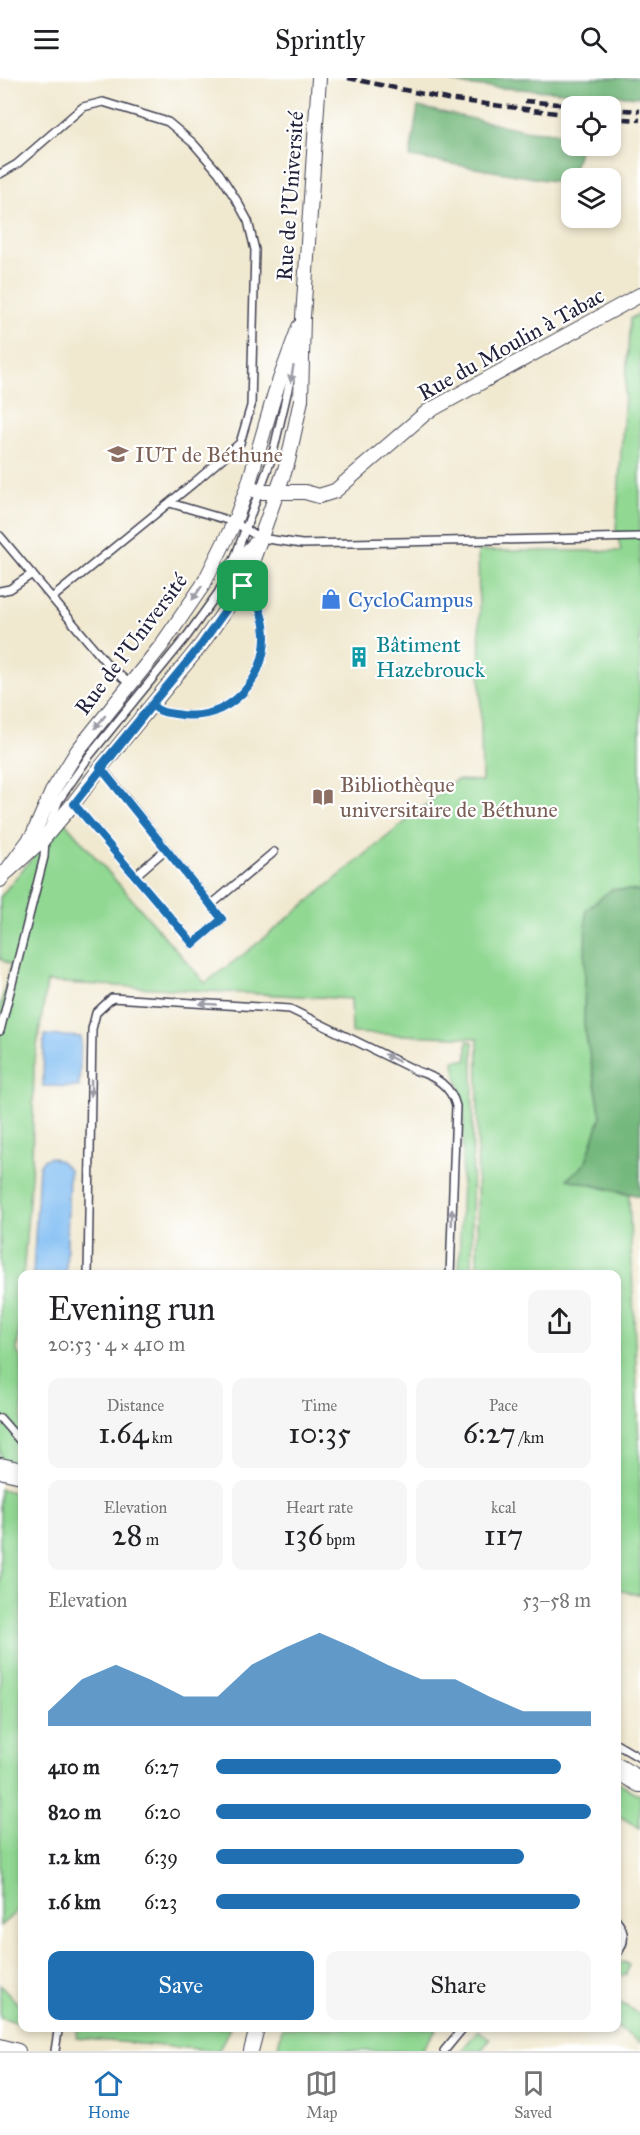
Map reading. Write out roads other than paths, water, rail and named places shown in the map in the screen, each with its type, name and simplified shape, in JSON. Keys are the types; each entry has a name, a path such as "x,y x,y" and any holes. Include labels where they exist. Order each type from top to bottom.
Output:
{"street":[{"name":"Rue de l'Université","path":"4,876 45,837 74,804 100,767 201,645 243,586 279,491 299,411 319,78"},
{"name":"Rue du Moulin à Tabac","path":"253,489 319,496 335,491 427,412 623,307 640,295"},
{"name":"Rue de l'Université","path":"4,876 33,835 52,792 78,750 131,685 203,585 240,525 253,489 275,393 303,317"},
{"path":"231,568 260,538"},
{"path":"0,1468 18,1472"},
{"path":"621,1771 640,1782"},
{"path":"251,2051 256,2032"},
{"path":"0,2046 18,2051"}],"lane":[{"path":"0,174 17,164 83,107 104,102 168,122 193,143 219,173 248,221 255,250 251,406 240,443 52,598"},
{"path":"170,503 240,525 260,538 302,544 640,537"},
{"path":"0,1031 44,857 45,837 59,800 84,764 187,636 218,592 231,568 240,525"},
{"path":"0,536 108,666 131,685"},
{"path":"0,591 10,589 32,574"},
{"path":"152,705 159,712 195,717 235,700 250,685 261,666 266,645 265,624 258,603 249,590 243,586"},
{"path":"74,804 193,944 222,919 100,767"},
{"path":"135,876 166,849"},
{"path":"211,905 274,852"},
{"path":"88,1270 92,1029 96,1013 112,998 290,1008 417,1071 432,1075 453,1095 456,1106 450,1270"},
{"path":"0,1418 18,1438"},
{"path":"621,1747 640,1758"},
{"path":"621,1929 624,1934 621,1949"},
{"path":"55,2051 58,2032"},
{"path":"444,2051 460,2032"}],"water":[{"path":"44,1035 81,1037 79,1087 43,1086"},
{"path":"50,1157 60,1161 69,1169 66,1270 33,1270 39,1166 43,1160"}],"railway":[{"path":"348,78 447,99 561,114"},
{"path":"525,101 561,104"},
{"path":"621,110 640,111"},
{"path":"621,119 640,120"}],"place":[{"name":"IUT de Béthune","path":"118,454"},
{"name":"CycloCampus","path":"331,599"},
{"name":"Bâtiment Hazebrouck","path":"359,657"},
{"name":"Bibliothèque universitaire de Béthune","path":"323,797"}]}
